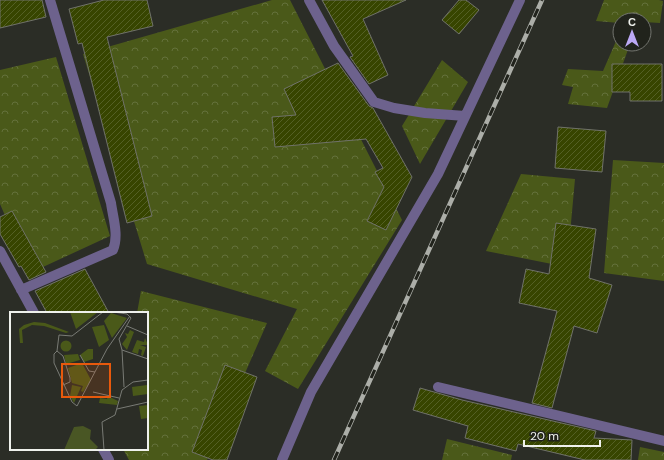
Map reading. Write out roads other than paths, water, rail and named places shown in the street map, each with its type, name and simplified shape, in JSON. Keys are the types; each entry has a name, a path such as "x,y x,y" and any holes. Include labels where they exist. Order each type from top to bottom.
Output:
{"street":[{"path":"21,290 113,250 116,236 111,203 50,0"},
{"path":"309,0 334,46 374,102 424,114 465,116"},
{"path":"282,460 311,392 438,174 520,0"},
{"path":"0,251 33,312"},
{"path":"438,387 664,441"},
{"path":"104,450 109,460"}],"railway":[{"path":"334,460 542,0"}]}
